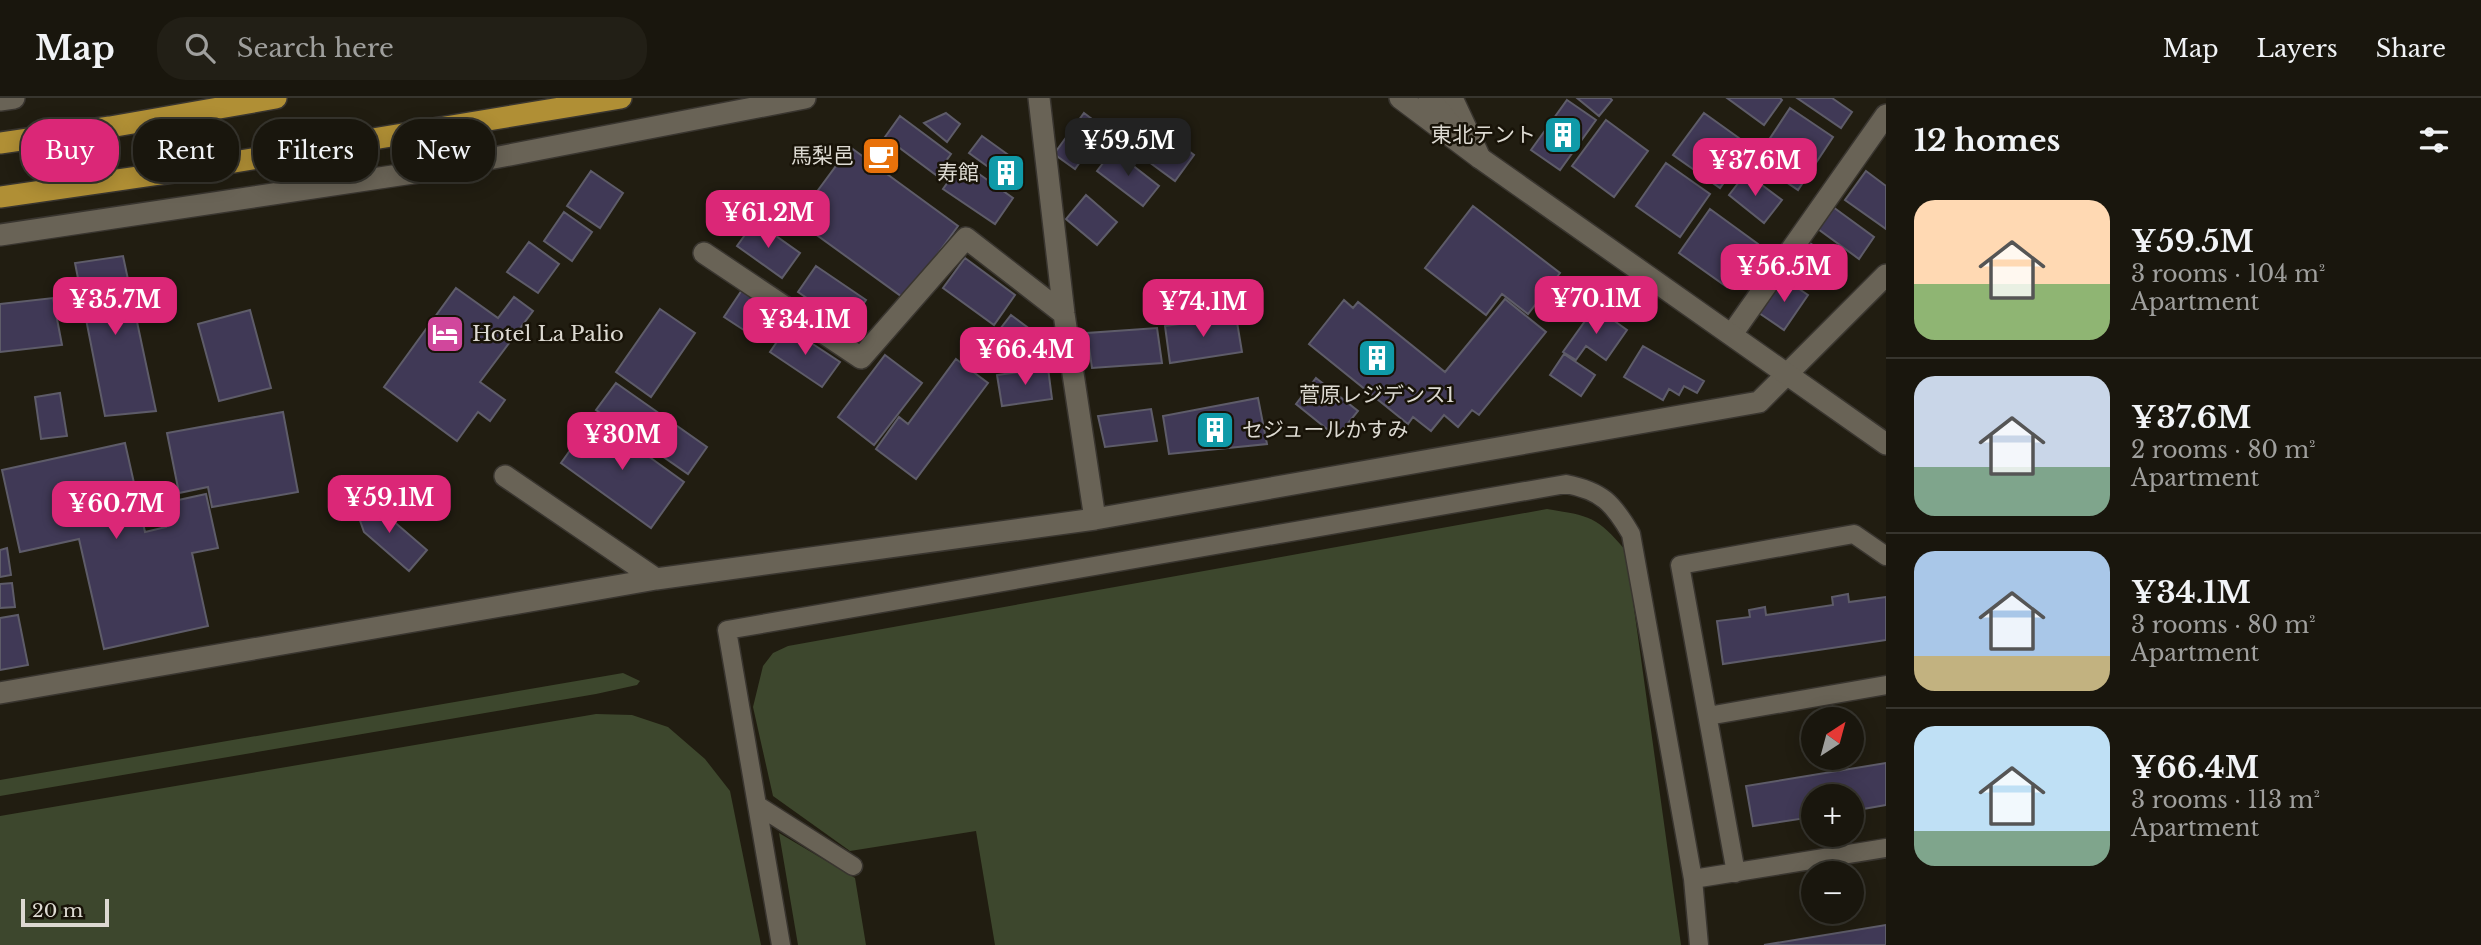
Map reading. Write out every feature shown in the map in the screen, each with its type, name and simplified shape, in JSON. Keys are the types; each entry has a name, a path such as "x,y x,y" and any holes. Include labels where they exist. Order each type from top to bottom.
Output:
{"highway":[{"path":"0,143 276,98"},
{"path":"0,197 187,170 621,98"}],"street":[{"path":"0,100 15,98"},
{"path":"0,235 426,171 805,98"},
{"path":"1038,98 1064,314 1095,519"},
{"path":"1400,98 1480,158 1886,444"},
{"path":"1429,98 1480,158"},
{"path":"1452,98 1480,158"},
{"path":"1732,334 1886,115"},
{"path":"704,253 861,358 966,238 1064,314"},
{"path":"0,693 656,579 1095,519 1759,402 1886,275"},
{"path":"505,476 656,579"}],"lane":[{"path":"781,945 727,630 1566,484 1585,487 1603,496 1618,512 1631,534 1693,879 1699,945"},
{"path":"1736,873 1680,565 1854,534 1886,556"},
{"path":"1708,716 1886,685"},
{"path":"757,805 852,866"},
{"path":"1693,879 1886,848"}],"green space":[{"path":"1547,509 1583,516 1600,524 1626,551 1681,945 995,945 976,831 850,851 773,796 753,707 763,666 773,653 788,646"},
{"path":"623,673 640,681 637,685 596,694 0,796 0,780"},
{"path":"596,714 632,715 668,727 705,759 730,791 761,945 0,945 0,816"},
{"path":"779,833 855,878 866,945 798,945"}],"building":[{"path":"1577,98 1610,98 1612,100 1599,116"},
{"path":"1727,98 1780,98 1782,100 1764,125"},
{"path":"1797,98 1832,98 1852,112 1841,128"},
{"name":"東北テント","path":"1567,100 1596,120 1560,170 1531,150"},
{"path":"1790,108 1833,137 1798,190 1755,161"},
{"path":"946,113 960,124 947,142 924,123"},
{"path":"1084,113 1104,128 1075,169 1054,154"},
{"path":"1704,113 1750,146 1720,188 1673,155"},
{"path":"900,116 951,154 936,175 885,137"},
{"path":"1606,120 1648,151 1614,197 1572,166"},
{"path":"1164,132 1194,155 1175,181 1145,159"},
{"name":"寿館","path":"982,136 1014,159 1016,187 969,153"},
{"path":"850,147 958,226 905,299 796,220"},
{"path":"1113,150 1159,186 1143,206 1097,171"},
{"path":"962,162 1013,198 995,224 943,189"},
{"path":"1666,163 1710,194 1680,237 1636,206"},
{"path":"591,171 623,193 600,228 567,206"},
{"path":"1866,171 1886,186 1886,229 1845,200"},
{"path":"1746,173 1782,200 1764,223 1729,195"},
{"path":"1086,195 1117,222 1097,245 1066,219"},
{"path":"1473,206 1560,273 1528,314 1502,294 1486,315 1425,268"},
{"path":"1833,207 1874,237 1859,259 1818,229"},
{"path":"1710,209 1758,244 1727,287 1679,253"},
{"path":"564,212 592,232 572,261 544,241"},
{"path":"755,221 800,253 782,278 737,246"},
{"path":"529,242 559,264 538,293 507,272"},
{"path":"1810,243 1845,268 1833,286 1797,261"},
{"path":"123,256 156,411 105,416 75,263"},
{"path":"965,258 1015,295 994,325 943,288"},
{"path":"816,266 866,300 848,326 798,292"},
{"path":"1783,278 1808,295 1784,330 1759,313"},
{"path":"456,288 498,318 514,297 533,311 480,382 505,400 490,421 478,412 457,441 384,387"},
{"path":"742,290 777,314 759,340 724,317"},
{"path":"53,298 62,345 0,352 0,304"},
{"name":"菅原レジデンス1","path":"1505,299 1546,332 1479,415 1472,410 1458,427 1444,415 1431,431 1413,417 1408,424 1309,344 1344,300 1353,308 1358,302 1445,372"},
{"path":"1595,307 1627,330 1606,360 1586,346 1576,360 1563,352"},
{"path":"660,309 695,333 651,397 616,372"},
{"path":"250,310 271,388 219,401 198,324"},
{"path":"1011,315 1031,330 1010,357 990,342"},
{"path":"1236,316 1242,352 1170,363 1165,326"},
{"path":"787,327 840,362 822,387 770,352"},
{"path":"1157,328 1162,363 1092,368 1087,333"},
{"path":"1643,346 1704,381 1697,393 1684,386 1679,395 1669,389 1663,400 1624,377"},
{"path":"1564,354 1595,375 1581,396 1550,375"},
{"path":"885,355 922,383 874,445 838,417"},
{"path":"956,359 988,383 916,479 876,449 899,417 908,424"},
{"path":"1048,368 1052,399 1002,406 997,375"},
{"path":"1316,378 1358,411 1337,437 1296,404"},
{"path":"616,383 707,447 688,474 596,410"},
{"path":"60,393 67,436 41,439 35,397"},
{"name":"セジュールかすみ","path":"1258,398 1267,444 1169,454 1163,416"},
{"path":"1151,409 1157,441 1105,447 1098,416"},
{"path":"283,412 298,492 212,507 208,487 179,493 167,433"},
{"path":"594,417 684,482 651,528 561,463"},
{"path":"125,443 145,532 166,527 160,504 206,494 218,548 192,553 208,626 104,649 79,539 20,552 2,470"},
{"path":"363,495 427,550 409,571 364,532 356,509"},
{"path":"7,548 11,575 0,577 0,550"},
{"path":"12,583 15,607 0,608 0,584"},
{"path":"1848,594 1849,602 1886,597 1886,640 1723,664 1717,621 1750,617 1749,610 1765,607 1766,615 1833,605 1832,597"},
{"path":"18,615 28,665 0,670 0,618"},
{"path":"1886,763 1886,805 1864,809 1864,784 1801,784 1801,819 1753,826 1746,786 1843,770 1864,770 1864,767"},
{"path":"1886,925 1886,945 1764,945"}],"place":[{"name":"東北テント","path":"1563,135"},
{"name":"馬梨邑","path":"881,156"},
{"name":"寿館","path":"1006,173"},
{"name":"Hotel La Palio","path":"445,334"},
{"name":"菅原レジデンス1","path":"1377,358"},
{"name":"セジュールかすみ","path":"1215,430"}]}
